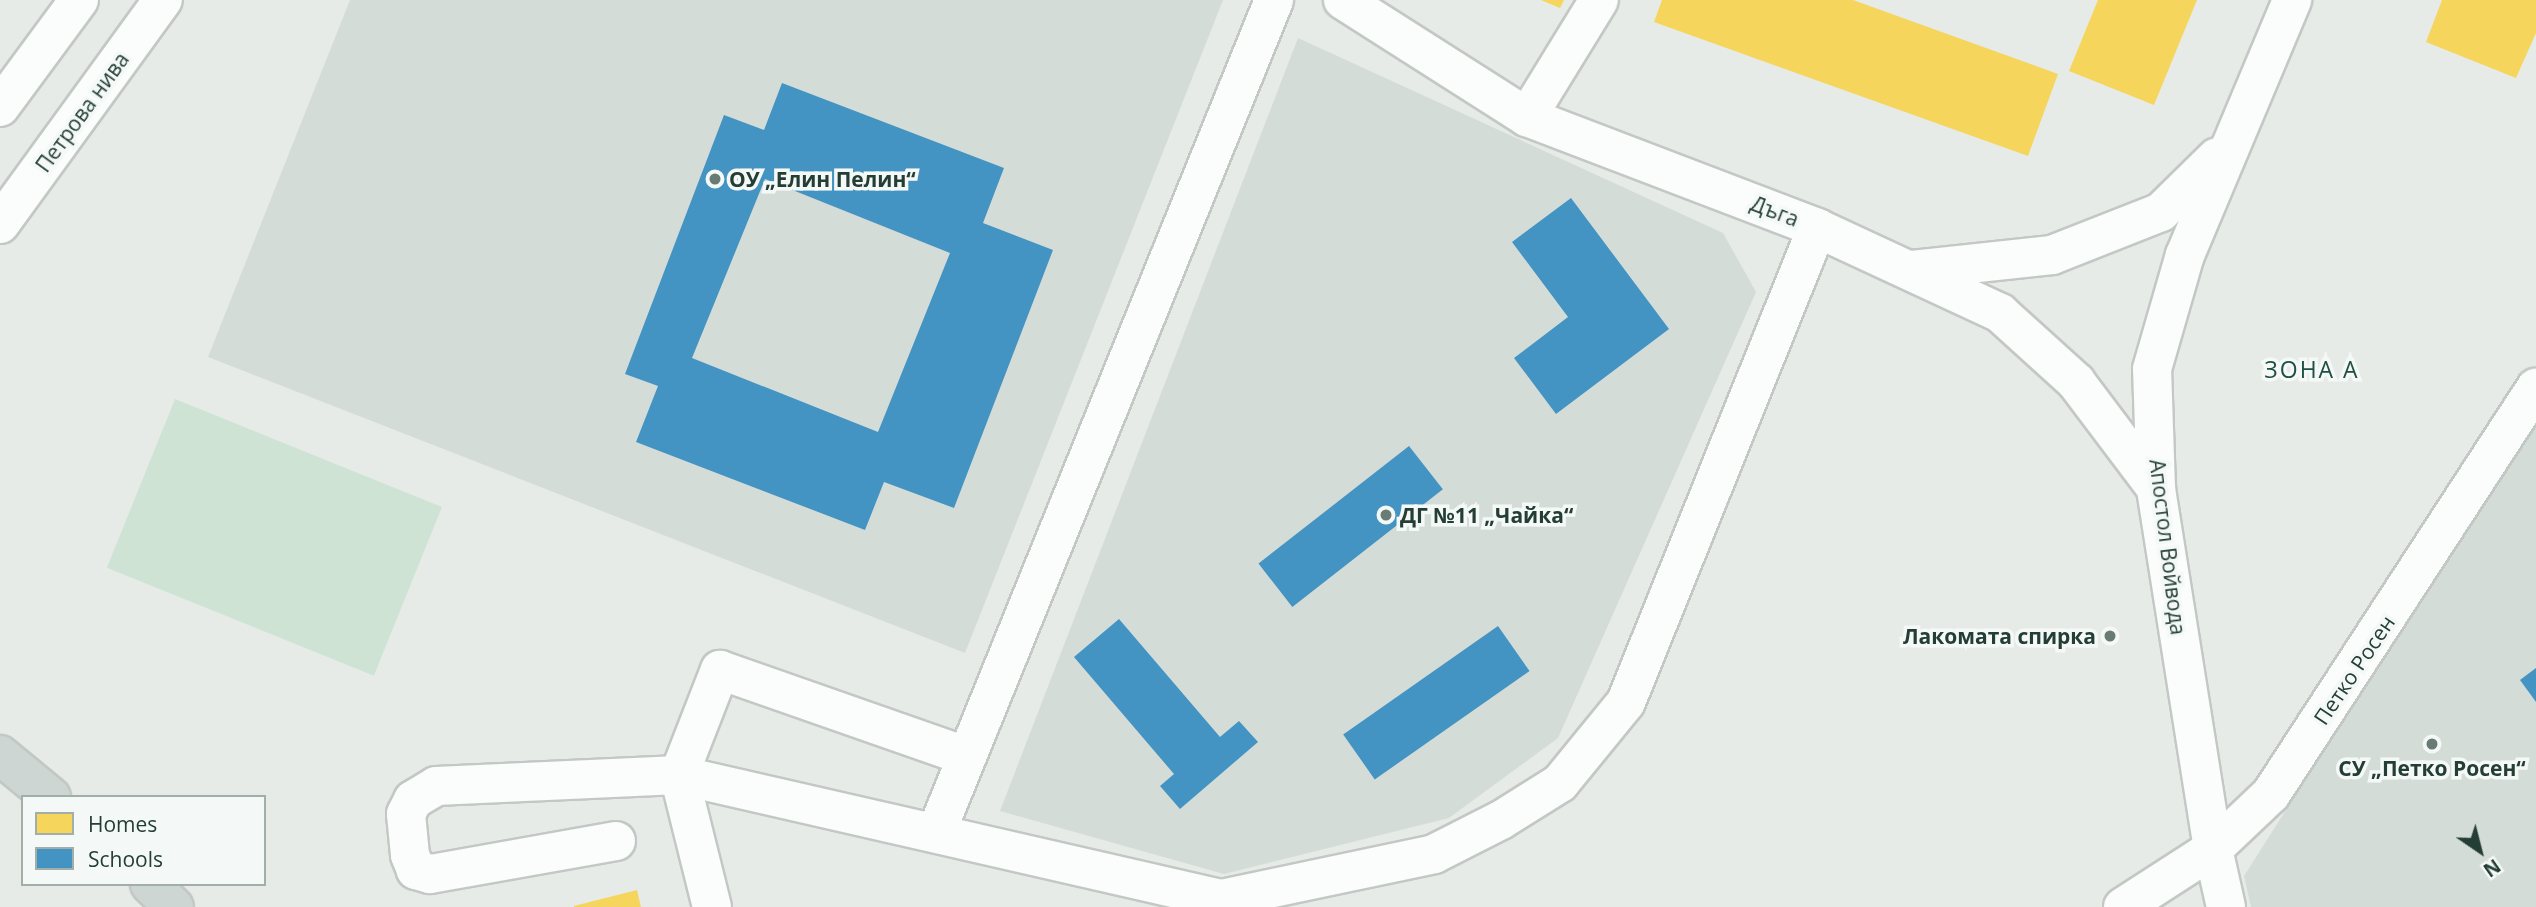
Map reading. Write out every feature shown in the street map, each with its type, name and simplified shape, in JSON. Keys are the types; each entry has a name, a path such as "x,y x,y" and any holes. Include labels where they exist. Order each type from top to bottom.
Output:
{"main road":[{"path":"0,755 49,795"},
{"path":"152,886 174,907"}],"street":[{"path":"0,107 79,0"},
{"name":"Петрова нива","path":"0,224 163,0"},
{"path":"936,833 965,756 1275,0"},
{"name":"Дъга","path":"1343,0 1527,117 1818,228 2000,313 2076,382 2156,488"},
{"path":"1527,117 1599,0"},
{"name":"Апостол Войвода","path":"2226,907 2213,849 2156,488 2152,369 2185,255 2228,145 2292,0"},
{"path":"1912,270 2052,256 2161,212 2228,145"},
{"path":"616,841 430,874 416,870 410,855 406,814 413,800 436,786 679,775 1221,899 1434,854 1501,820 1560,783 1626,702 1818,228"},
{"name":"Петко Росен","path":"2123,907 2213,849 2271,794 2536,388"},
{"path":"712,907 679,775 720,670 965,756"}],"shaded area":[{"name":"ОУ „Елин Пелин“","path":"350,0 1223,0 965,653 208,357"},
{"name":"ДГ №11 „Чайка“","path":"1298,38 1723,233 1756,292 1558,738 1449,818 1224,874 1000,811"},
{"name":"СУ „Петко Росен“","path":"2536,416 2536,907 2251,907 2244,876"}],"green space":[{"path":"175,399 442,507 374,676 107,568"}],"building: Homes":[{"path":"1541,0 1564,0 1560,8"},
{"path":"1662,0 1853,0 2058,74 2028,156 1654,22"},
{"path":"2098,0 2197,0 2154,105 2069,71"},
{"path":"2442,0 2536,0 2536,33 2516,78 2426,42"},
{"path":"637,890 641,907 574,907 574,906"}],"building: Schools":[{"path":"782,83 1004,168 983,223 1053,250 954,508 884,482 865,530 636,442 658,386 625,374 724,115 764,130","holes":["765,179 950,253 878,432 692,358"]},
{"path":"1571,198 1669,329 1556,414 1514,358 1568,317 1512,242"},
{"path":"1409,446 1443,489 1292,607 1258,564"},
{"path":"1119,619 1220,737 1239,721 1258,742 1180,809 1160,786 1174,774 1074,657"},
{"path":"1498,626 1530,671 1375,779 1343,734"},
{"path":"2536,668 2536,702 2520,680"}],"place":[{"name":"ОУ „Елин Пелин“","path":"715,179"},
{"name":"ДГ №11 „Чайка“","path":"1386,515"},
{"name":"Лакомата спирка","path":"2110,636"},
{"name":"СУ „Петко Росен“","path":"2432,744"}],"district":[{"name":"ЗОНА А","path":"2312,369"}]}
